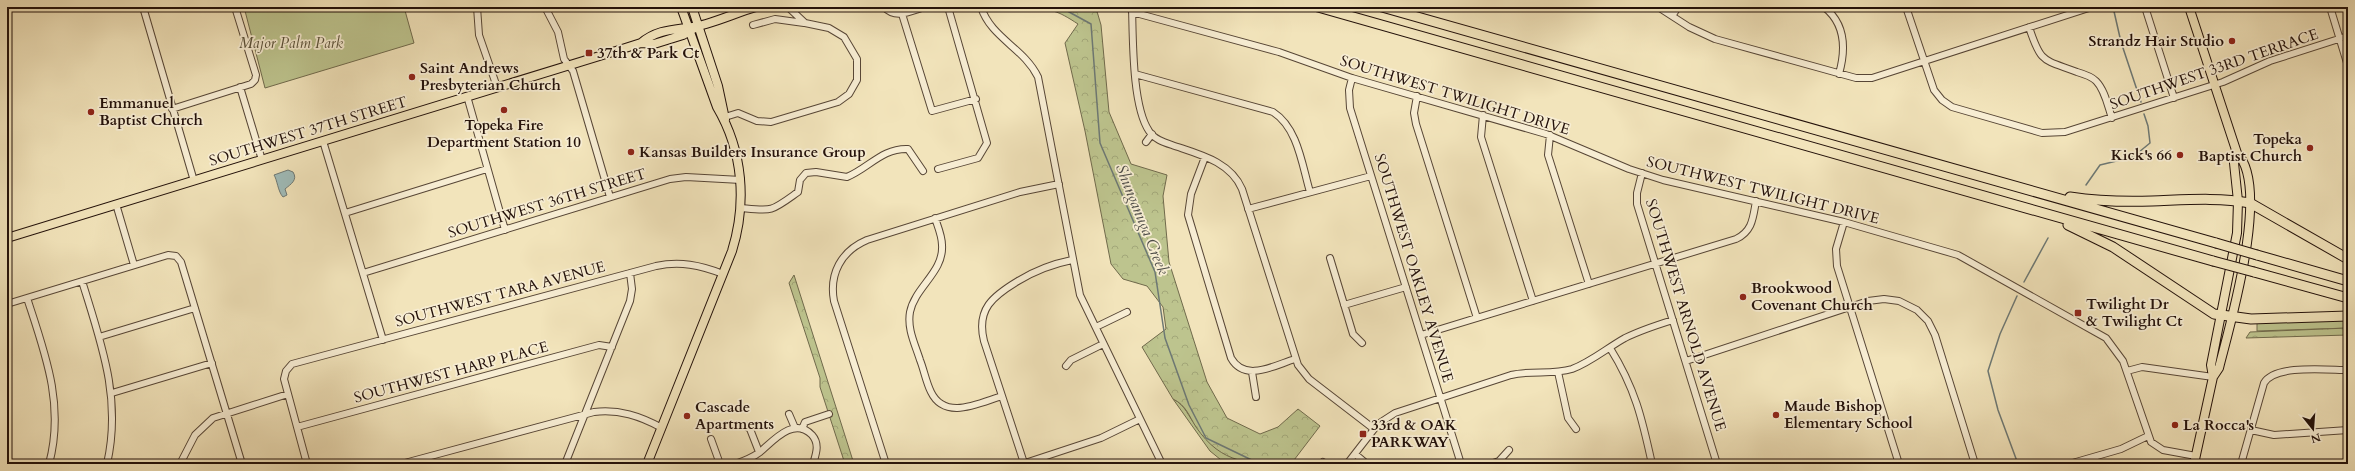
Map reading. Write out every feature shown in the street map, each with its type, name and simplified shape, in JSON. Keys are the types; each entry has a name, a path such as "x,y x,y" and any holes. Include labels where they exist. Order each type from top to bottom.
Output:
{"highway":[{"path":"1318,7 2348,298"},
{"path":"1382,7 2348,281"},
{"path":"2025,190 2109,201 2238,201 2250,203 2348,259"},
{"path":"2020,206 2091,235 2140,264 2214,314 2232,318 2348,316"}],"main road":[{"path":"681,7 717,108 725,119"},
{"path":"647,464 723,274 738,232 741,208 741,180 735,150 725,119 718,86 692,7"},
{"name":"SOUTHWEST 37TH STREET","path":"7,238 641,43 649,36 678,27 689,29 756,7"},
{"path":"2189,7 2237,153 2243,159 2246,168 2250,203 2247,243 2232,318 2219,368 2213,377 2195,460"},
{"path":"2213,377 2211,365 2236,237 2238,201 2234,163 2237,153"}],"street":[{"path":"48,7 66,7"},
{"path":"143,7 194,181"},
{"path":"172,109 251,84 256,78 235,7"},
{"path":"477,7 479,36 497,87"},
{"path":"545,7 558,32 564,59 573,71 610,197"},
{"path":"788,7 799,19 808,24"},
{"path":"884,7 894,13 902,14 925,7"},
{"path":"938,169 978,158 986,147 987,139 948,7"},
{"path":"981,7 987,21 998,36 1023,54 1038,77 1072,260 1080,295 1162,464"},
{"path":"1658,7 1715,39 1856,78 1872,78 2092,7"},
{"path":"1672,16 1678,7"},
{"path":"1824,7 1838,22 1843,38 1844,53 1839,74"},
{"name":"SOUTHWEST 33RD TERRACE","path":"1906,7 1934,90 1942,100 1952,107 2042,132 2066,132 2112,118 2232,79 2265,62 2348,36"},
{"path":"2145,7 2174,98"},
{"path":"2330,7 2348,66"},
{"path":"1132,9 1136,74 1140,108 1146,126 1152,134 1162,141 1205,157 1226,168 1236,177 1248,209 1295,359 1309,379 1374,429"},
{"name":"SOUTHWEST TWILIGHT DRIVE","path":"1132,9 1279,52 1352,78 1550,135 1642,173 1685,186 1844,222 1946,251 1968,260 2106,338 2118,352 2127,371 2148,436"},
{"path":"902,14 932,111 976,99"},
{"path":"725,119 738,113 757,121 771,122 838,102 849,94 857,80 858,69 856,56 852,48 835,30 775,19 753,25"},
{"path":"2029,27 2036,49 2045,60 2054,65 2085,74 2097,82 2102,90 2112,118"},
{"path":"1136,74 1273,112 1292,133 1310,192"},
{"name":"SOUTHWEST OAKLEY AVENUE","path":"1352,78 1349,90 1349,104 1461,464"},
{"path":"240,87 262,160"},
{"path":"467,96 505,230"},
{"path":"1417,96 1414,119 1477,318"},
{"path":"1482,115 1481,137 1533,301"},
{"path":"1146,142 1152,134"},
{"path":"1550,135 1548,155 1589,284"},
{"path":"323,141 383,340"},
{"path":"741,208 764,211 775,208 798,192 800,180 806,173 816,172 847,177 877,157 895,150 908,150 923,171"},
{"path":"1205,157 1189,201 1189,223 1231,358 1240,368 1252,372 1295,359"},
{"path":"345,213 487,169"},
{"name":"SOUTHWEST ARNOLD AVENUE","path":"1642,173 1637,199 1717,464"},
{"path":"1248,209 1371,176"},
{"name":"SOUTHWEST 36TH STREET","path":"363,273 677,177 741,180"},
{"path":"886,464 834,301 833,285 835,273 847,253 866,240 1020,192 1059,184"},
{"path":"1421,335 1656,264 1742,236 1751,226 1756,201"},
{"path":"116,204 134,265"},
{"path":"936,218 941,237 942,256 936,270 915,297 910,315 911,332 930,391 939,402 954,409 966,408 1002,396"},
{"path":"1844,222 1836,255 1850,307 1899,464"},
{"path":"7,304 168,255 176,256 181,262 242,464"},
{"path":"1330,258 1355,338 1362,343"},
{"path":"1072,260 1037,270 1001,291 987,307 983,321 983,335 1023,464 1100,438 1140,419"},
{"name":"SOUTHWEST TARA AVENUE","path":"288,394 284,379 287,370 296,363 630,273 675,263 697,265 723,274"},
{"path":"565,464 630,301 632,289 630,273"},
{"path":"82,281 99,337 112,393 113,425 107,464"},
{"path":"1344,305 1406,287"},
{"path":"27,298 47,358 54,391 56,429 49,464"},
{"path":"1686,361 1850,307 1875,300 1898,301 1921,313 1935,335 1975,464"},
{"path":"99,337 195,308"},
{"path":"1096,327 1127,312"},
{"path":"1347,464 1374,429 1395,413 1512,374 1558,372 1585,363 1638,332 1674,320"},
{"path":"1066,366 1071,360 1103,344"},
{"name":"SOUTHWEST HARP PLACE","path":"297,427 599,345 612,347"},
{"path":"1610,348 1622,368 1637,401 1652,464"},
{"path":"112,393 212,363"},
{"path":"2127,371 2142,366 2213,377"},
{"path":"2241,464 2264,383 2272,375 2283,371 2348,370"},
{"path":"1252,372 1256,397"},
{"path":"1558,372 1568,418 1576,429"},
{"path":"180,464 198,431 209,421 226,412 288,394 307,464"},
{"path":"401,464 585,414 603,411 622,412 636,416 662,428"},
{"path":"790,414 794,428"},
{"path":"802,429 805,422 829,414"},
{"path":"746,426 750,429 759,452"},
{"path":"735,464 745,462 759,452 774,438 794,428 802,429 812,435 816,443 817,452 813,464"},
{"path":"2251,430 2274,435 2348,430"},
{"path":"2069,464 2121,449 2148,436 2159,448 2195,460"},
{"path":"711,439 720,464"},
{"path":"1490,464 1499,461 1509,450"},
{"path":"1354,454 1367,464"}],"green space":[{"name":"Major Palm Park","path":"244,7 404,7 414,43 265,88"},
{"path":"1020,7 1096,8 1101,25 1109,112 1131,164 1167,175 1163,196 1169,262 1207,382 1227,418 1260,434 1278,427 1298,409 1320,426 1291,464 1263,464 1238,460 1216,449 1206,440 1181,404 1173,399 1142,347 1166,329 1163,307 1147,286 1123,279 1111,264 1085,131 1065,43 1078,24 1053,11 1025,11"},
{"path":"794,275 854,464 845,464 820,387 820,378 789,283"},
{"path":"2348,319 2348,328 2257,331 2257,323"},
{"path":"2348,328 2348,335 2246,338 2250,332"},
{"path":"1173,399 1181,404 1197,427 1208,439 1228,454 1250,464 1226,464 1210,451"}],"water":[{"path":"288,170 293,172 295,177 293,182 285,189 287,195 283,197 274,175"}],"waterway":[{"name":"Shunganuga Creek","path":"1060,7 1091,24 1100,143 1155,272 1165,338 1189,405 1206,438 1260,464"},
{"path":"2113,7 2121,42 2141,102"},
{"path":"2086,185 2100,165 2133,157 2150,143 2148,126 2144,114"},
{"path":"2024,282 2048,238"},
{"path":"2017,296 2000,334 1988,371 1998,410 2018,464"}],"place":[{"name":"Strandz Hair Studio","path":"2232,41"},
{"name":"37th & Park Ct","path":"589,53"},
{"name":"Saint Andrews Presbyterian Church","path":"412,77"},
{"name":"Topeka Fire Department Station 10","path":"504,110"},
{"name":"Emmanuel Baptist Church","path":"91,112"},
{"name":"Topeka Baptist Church","path":"2310,148"},
{"name":"Kansas Builders Insurance Group","path":"631,152"},
{"name":"Kick's 66","path":"2180,155"},
{"name":"Brookwood Covenant Church","path":"1743,297"},
{"name":"Twilight Dr & Twilight Ct","path":"2078,313"},
{"name":"Maude Bishop Elementary School","path":"1776,415"},
{"name":"Cascade Apartments","path":"687,416"},
{"name":"La Rocca's","path":"2175,425"},
{"name":"33rd & OAK PARKWAY","path":"1363,434"}]}
